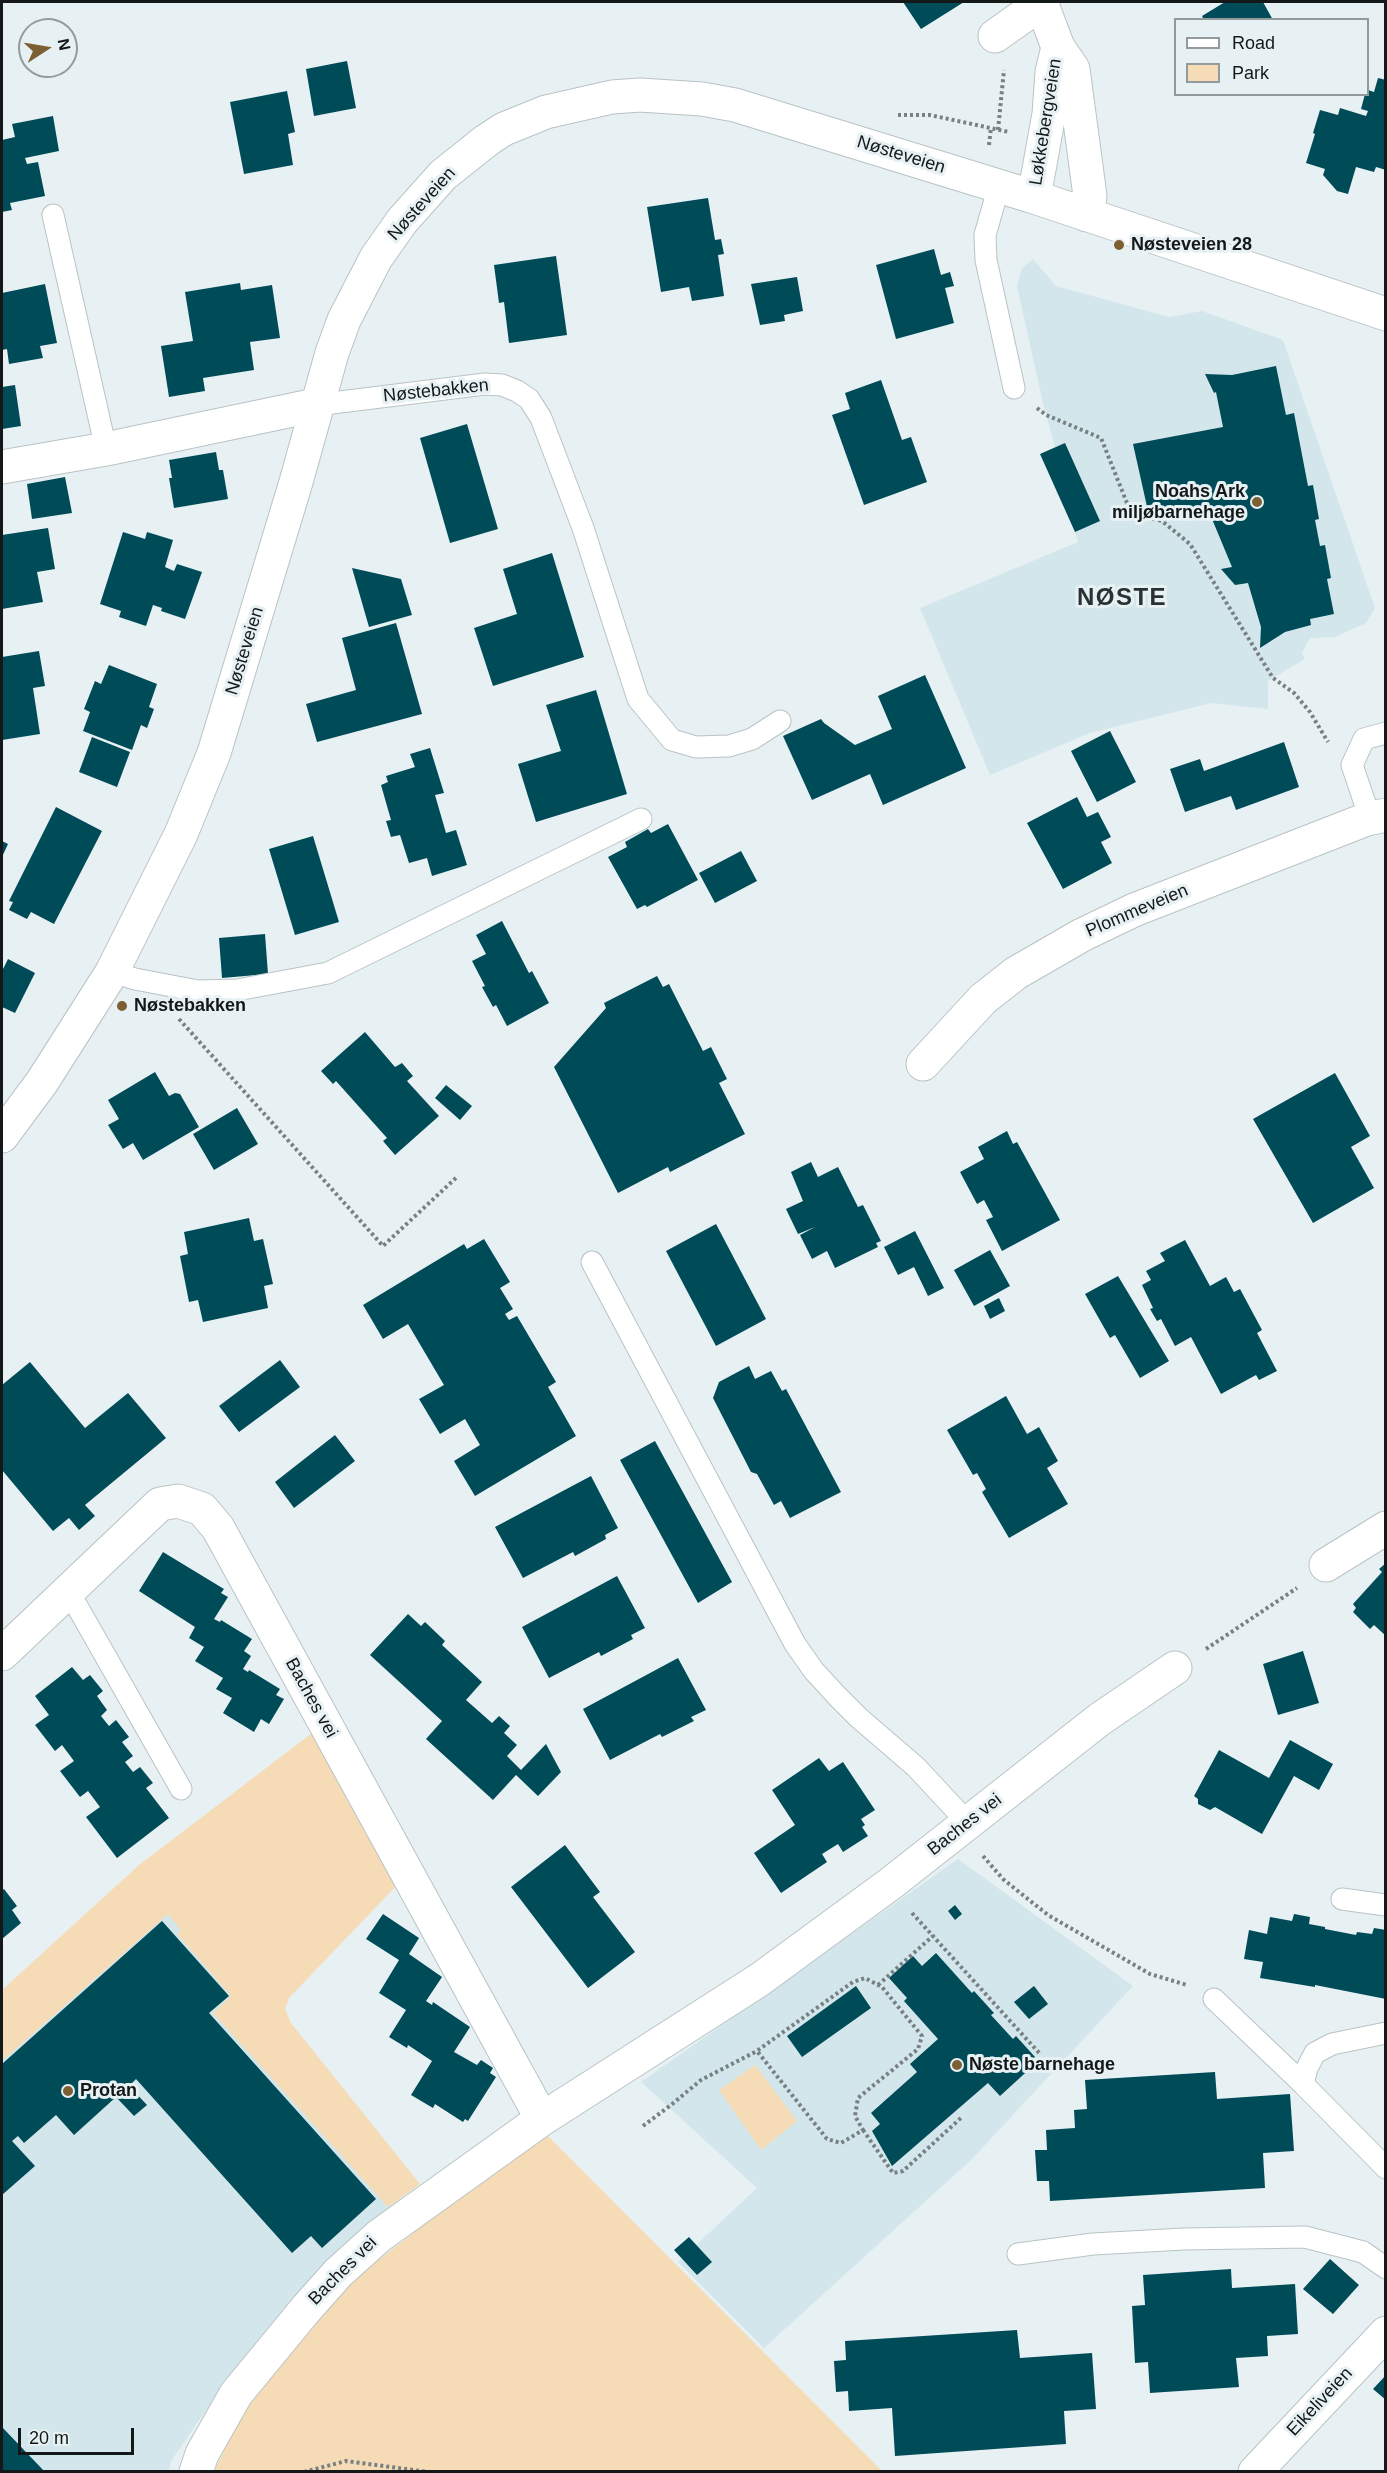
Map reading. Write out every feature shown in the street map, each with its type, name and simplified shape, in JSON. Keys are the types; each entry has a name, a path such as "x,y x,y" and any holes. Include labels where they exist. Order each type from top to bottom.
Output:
{"street":[{"path":"999,33 1042,2"},
{"name":"Løkkebergveien","path":"1042,2 1058,47 1073,69 1089,185 1087,215"},
{"name":"Løkkebergveien","path":"1034,197 1049,114 1052,72 1058,47"},
{"name":"Nøsteveien","path":"2,1136 42,1082 112,972 181,834 214,753 297,482 316,405 344,320 376,258 402,221 443,175 504,129 546,112 612,97 640,95 724,103 831,133 1034,197 1386,314"},
{"name":"Nøstebakken","path":"2,467 106,449 316,405"},
{"name":"Plommeveien","path":"923,1064 983,999 1016,973 1082,935 1134,910 1378,816"},
{"name":"Baches vei","path":"2,1654 160,1504 178,1501 202,1509 218,1528 542,2119"},
{"path":"1326,1565 1386,1528"},
{"name":"Baches vei","path":"196,2472 202,2454 236,2394 306,2308 338,2273 379,2236 542,2119 759,1980 890,1884 1100,1719 1175,1668"},
{"name":"Eikeliveien","path":"1255,2472 1386,2333"}],"lane":[{"path":"999,186 985,236 986,260 1014,388"},
{"path":"53,215 106,449"},
{"name":"Nøstebakken","path":"316,405 484,384 502,385 529,399 541,418 583,528 638,699 672,740 696,747 729,747 752,739 780,721"},
{"path":"1378,816 1352,765 1364,739 1386,733"},
{"path":"112,972 161,985 198,991 237,990 328,973 641,819"},
{"path":"592,1262 795,1644 814,1671 859,1718 916,1767 964,1826"},
{"path":"69,1592 181,1789"},
{"path":"1342,1899 1386,1905"},
{"path":"1214,1999 1386,2168"},
{"path":"1303,2084 1307,2068 1315,2053 1332,2044 1386,2033"},
{"path":"1018,2254 1094,2244 1184,2239 1305,2237 1363,2253 1386,2268"}],"path":[{"path":"998,130 1006,53 999,33"},
{"path":"890,115 930,115 1015,133"},
{"path":"988,153 991,128"},
{"path":"1056,420 1101,438 1131,513 1162,521 1190,544 1273,678 1294,693 1310,712 1328,742 1352,765"},
{"path":"161,985 180,1021 383,1246 458,1176"},
{"path":"1175,1668 1280,1600 1326,1565"},
{"path":"964,1826 1003,1879 1048,1915 1149,1974 1192,1987 1214,1999"},
{"path":"890,1884 933,1936 1041,2055"},
{"path":"878,1985 933,1936"},
{"path":"643,2126 701,2080 757,2051 853,1982 865,1978 878,1985 922,2036 918,2049 858,2098 855,2116 892,2173 903,2171 962,2117"},
{"path":"757,2051 827,2139 841,2143 863,2130"},
{"path":"304,2472 346,2461 428,2472"}],"shaded area":[{"path":"1033,259 1056,286 1169,317 1202,311 1283,340 1375,608 1366,623 1335,637 1310,638 1302,653 1305,659 1268,681 1268,709 1211,703 1090,733 990,775 920,608 1078,542 1075,532 1099,521 1065,443 1055,447 1043,403 1017,286 1022,268"},
{"path":"958,1859 1133,1986 971,2160 764,2348 678,2262 757,2188 641,2082"},
{"path":"177,1902 400,2198 226,2381 171,2461 169,2471 2,2471 2,2052"}],"green space":[{"path":"316,1730 400,1882 289,1998 285,2009 291,2023 420,2184 388,2207 213,2013 231,1996 177,1934 181,1930 168,1914 2,2061 2,1990 139,1865"},
{"path":"755,2065 797,2121 761,2150 719,2090"},
{"path":"544,2132 882,2471 214,2472 247,2402 342,2288"}],"building":[{"path":"903,2 964,2 921,29"},
{"path":"1225,2 1263,2 1272,18 1203,18 1202,16"},
{"path":"347,61 356,108 314,116 306,69"},
{"path":"1378,78 1386,80 1386,170 1376,167 1374,172 1356,167 1348,194 1337,191 1323,175 1325,169 1306,163 1320,110 1338,115 1340,108 1366,116 1368,111 1361,109 1364,96 1369,96 1369,90 1374,92"},
{"path":"287,91 295,132 288,134 293,165 244,174 230,102"},
{"path":"53,116 59,151 25,158 27,164 38,162 45,196 10,203 12,210 2,212 2,140 15,137 12,124"},
{"path":"708,198 715,240 721,239 724,254 718,255 724,296 692,301 689,287 661,292 647,207"},
{"path":"934,249 941,275 950,272 954,286 945,288 954,323 896,339 876,265"},
{"path":"556,256 567,335 509,343 504,302 499,303 494,265"},
{"path":"797,277 803,311 784,315 785,321 760,325 751,284"},
{"path":"240,283 241,290 272,285 280,338 250,342 254,370 203,378 205,391 169,397 161,346 193,341 185,292"},
{"path":"45,284 57,343 40,346 43,358 9,364 7,349 2,350 2,293"},
{"path":"1276,366 1286,415 1294,413 1308,486 1313,485 1319,519 1315,520 1320,546 1325,545 1331,578 1327,579 1334,614 1310,619 1311,625 1285,632 1260,648 1261,627 1248,583 1235,585 1221,569 1232,567 1207,507 1148,511 1133,444 1223,427 1216,392 1214,393 1205,374 1232,375"},
{"path":"881,380 902,440 911,437 927,482 864,505 832,415 850,409 845,393"},
{"path":"15,385 21,426 2,429 2,387"},
{"path":"467,424 498,529 450,543 420,438"},
{"path":"1065,443 1100,521 1075,532 1040,454"},
{"path":"216,452 219,470 223,470 228,499 174,508 169,478 172,478 169,460"},
{"path":"65,477 72,513 32,519 27,484"},
{"path":"48,528 55,569 37,572 43,602 2,609 2,535"},
{"path":"123,532 145,539 147,532 173,540 165,567 174,571 177,564 202,572 185,619 161,611 162,608 153,605 146,626 119,617 121,611 100,604"},
{"path":"552,553 584,657 493,686 474,628 517,614 503,569"},
{"path":"352,568 401,579 412,615 369,627"},
{"path":"396,623 422,714 317,742 306,704 356,690 342,638"},
{"path":"39,651 45,686 33,688 40,734 2,740 2,657"},
{"path":"109,665 157,684 149,707 154,709 147,728 141,725 132,750 83,731 90,712 84,709 95,681 101,684"},
{"path":"925,675 966,768 883,805 870,774 812,800 783,736 821,719 855,745 892,729 878,696"},
{"path":"596,690 627,794 536,822 518,764 561,751 546,705"},
{"path":"1110,731 1136,782 1097,802 1071,751"},
{"path":"92,737 130,752 117,787 79,772"},
{"path":"1284,742 1299,787 1236,810 1231,796 1185,812 1170,769 1200,759 1204,771"},
{"path":"430,748 444,793 435,795 446,833 456,830 467,865 432,876 427,858 409,863 400,835 391,837 386,821 391,820 381,785 388,782 386,776 415,767 410,754"},
{"path":"1077,797 1087,817 1098,812 1111,837 1101,842 1112,863 1063,889 1027,823"},
{"path":"56,807 102,831 54,924 31,912 27,919 9,910 13,902 9,901"},
{"path":"668,824 698,880 647,907 645,905 637,909 608,857 627,847 625,842 648,829 651,833"},
{"path":"313,836 339,922 295,935 269,849"},
{"path":"2,841 8,844 2,857"},
{"path":"741,851 757,881 715,903 699,873"},
{"path":"502,921 529,973 532,971 549,1003 507,1026 496,1005 493,1007 482,987 485,986 472,961 486,954 476,935"},
{"path":"265,934 268,974 222,978 219,938"},
{"path":"8,959 35,973 15,1013 2,1007 2,971"},
{"path":"657,976 663,987 669,984 703,1051 711,1047 727,1079 719,1083 745,1134 670,1172 668,1167 618,1193 554,1067 606,1008 604,1003"},
{"path":"365,1032 395,1067 402,1063 413,1076 407,1081 439,1116 395,1155 383,1141 387,1138 336,1081 333,1084 321,1071"},
{"path":"155,1072 169,1096 175,1093 180,1094 199,1127 143,1160 133,1143 123,1149 108,1125 119,1119 108,1100"},
{"path":"1335,1073 1370,1136 1351,1147 1374,1188 1313,1223 1253,1119"},
{"path":"446,1085 472,1106 460,1120 435,1098"},
{"path":"237,1108 258,1144 214,1170 193,1134"},
{"path":"1007,1131 1013,1144 1017,1142 1060,1220 1002,1251 986,1220 993,1217 984,1200 977,1204 960,1172 984,1159 978,1147"},
{"path":"811,1162 818,1177 838,1167 858,1207 863,1205 881,1241 876,1243 878,1247 835,1268 827,1251 812,1259 800,1235 815,1227 798,1234 786,1209 803,1201 791,1172"},
{"path":"249,1218 254,1241 263,1239 273,1284 264,1286 268,1308 203,1322 198,1300 189,1302 180,1256 188,1254 184,1232"},
{"path":"716,1224 766,1319 716,1346 666,1251"},
{"path":"915,1231 944,1288 928,1296 914,1267 898,1275 884,1247"},
{"path":"484,1239 510,1282 500,1288 513,1309 505,1314 509,1320 517,1316 556,1382 548,1387 576,1436 475,1496 454,1461 480,1445 465,1419 440,1434 419,1399 444,1385 408,1324 383,1339 363,1305 464,1244 467,1249"},
{"path":"1185,1240 1210,1286 1226,1277 1234,1292 1240,1289 1262,1330 1257,1333 1277,1371 1259,1380 1256,1375 1221,1394 1191,1337 1175,1346 1161,1319 1157,1321 1150,1309 1153,1308 1142,1285 1151,1280 1146,1271 1165,1261 1160,1253"},
{"path":"990,1250 1010,1286 974,1306 954,1270"},
{"path":"1118,1276 1169,1361 1140,1378 1115,1335 1110,1338 1085,1294"},
{"path":"999,1298 1005,1311 990,1319 984,1306"},
{"path":"280,1360 300,1387 239,1432 219,1406"},
{"path":"30,1362 85,1428 128,1393 166,1438 85,1505 95,1516 79,1530 69,1518 53,1531 2,1470 2,1385"},
{"path":"749,1366 755,1379 771,1371 782,1391 786,1389 841,1492 790,1518 781,1501 774,1505 757,1474 751,1472 713,1398 719,1382"},
{"path":"1006,1396 1027,1434 1039,1427 1058,1461 1047,1468 1068,1504 1009,1538 982,1492 986,1489 977,1473 973,1475 947,1430"},
{"path":"335,1435 355,1461 294,1508 275,1482"},
{"path":"655,1441 732,1582 698,1603 620,1460"},
{"path":"591,1476 618,1528 605,1535 606,1539 575,1556 573,1552 523,1578 495,1527"},
{"path":"163,1552 224,1589 221,1593 228,1597 214,1619 220,1622 221,1620 252,1639 244,1651 251,1656 243,1669 248,1672 249,1670 280,1689 276,1695 284,1699 269,1724 261,1719 254,1732 223,1713 232,1698 216,1689 223,1678 195,1661 204,1647 189,1638 195,1627 139,1591"},
{"path":"1386,1563 1386,1636 1374,1625 1370,1629 1353,1612 1356,1608 1353,1604 1382,1572 1379,1569"},
{"path":"617,1576 645,1628 631,1635 633,1639 601,1656 599,1652 549,1678 522,1627"},
{"path":"408,1614 421,1626 425,1622 445,1641 442,1645 482,1682 466,1700 492,1723 499,1716 510,1726 504,1733 517,1745 507,1756 521,1770 546,1744 561,1772 538,1796 516,1775 493,1800 426,1739 442,1721 370,1655"},
{"path":"1303,1651 1319,1703 1278,1715 1263,1664"},
{"path":"678,1658 706,1710 691,1717 694,1721 662,1737 660,1734 610,1760 583,1709"},
{"path":"72,1667 83,1680 90,1675 103,1691 97,1696 107,1710 101,1716 109,1726 116,1720 129,1737 122,1742 133,1756 125,1762 133,1772 140,1767 153,1783 146,1788 169,1818 117,1858 86,1817 100,1807 88,1791 80,1797 60,1771 74,1761 62,1745 55,1751 35,1725 49,1715 35,1696"},
{"path":"1290,1740 1333,1764 1319,1790 1294,1776 1262,1834 1215,1807 1210,1810 1198,1804 1198,1799 1194,1796 1219,1750 1269,1778"},
{"path":"819,1758 829,1771 843,1762 875,1810 861,1819 865,1825 862,1827 868,1836 843,1852 838,1844 822,1854 827,1862 781,1893 754,1853 795,1825 772,1790"},
{"path":"565,1845 600,1892 593,1897 635,1952 588,1988 511,1887"},
{"path":"4,1889 17,1906 12,1910 21,1923 2,1939 2,1890"},
{"path":"955,1905 962,1914 955,1920 948,1911"},
{"path":"383,1914 419,1938 409,1954 442,1977 426,2001 432,2005 433,2002 470,2027 454,2052 477,2065 481,2060 493,2068 490,2073 496,2077 468,2121 465,2119 463,2122 435,2104 433,2108 411,2095 432,2061 408,2045 407,2048 389,2037 406,2010 379,1993 399,1960 366,1939"},
{"path":"1294,1914 1310,1917 1309,1924 1356,1935 1357,1932 1372,1934 1374,1928 1386,1930 1386,1999 1315,1985 1315,1987 1260,1978 1263,1962 1244,1959 1249,1930 1267,1934 1270,1917 1292,1921"},
{"name":"Protan","path":"162,1921 229,1996 209,2013 376,2199 322,2248 311,2236 292,2253 136,2079 129,2086 147,2105 134,2116 116,2097 74,2135 56,2115 24,2143 18,2136 12,2141 35,2166 2,2195 2,2064"},
{"path":"936,1953 972,1993 974,1991 994,2013 991,2015 1013,2039 1016,2036 1035,2057 1032,2059 1035,2064 1000,2096 988,2083 892,2166 872,2131 880,2124 871,2113 917,2072 910,2064 938,2039 904,2001 907,1998 889,1978 913,1956 922,1966"},
{"path":"856,1986 871,2008 802,2057 787,2036"},
{"path":"1034,1986 1048,2004 1029,2019 1014,2002"},
{"path":"1215,2072 1217,2099 1290,2094 1294,2151 1263,2153 1265,2188 1050,2201 1049,2181 1037,2181 1035,2150 1047,2150 1046,2130 1075,2128 1074,2110 1087,2109 1085,2080"},
{"path":"689,2237 712,2262 697,2275 674,2250"},
{"path":"1330,2259 1359,2285 1333,2314 1303,2289"},
{"path":"1231,2269 1232,2288 1295,2284 1298,2334 1267,2336 1268,2356 1236,2358 1239,2387 1150,2393 1148,2362 1135,2363 1132,2306 1145,2305 1143,2275"},
{"path":"1017,2330 1020,2358 1092,2353 1096,2409 1064,2411 1066,2444 895,2456 892,2408 849,2411 848,2391 836,2392 834,2361 846,2360 845,2341"},
{"path":"1386,2375 1386,2400 1373,2389"},
{"path":"2,2427 45,2472 2,2472"}],"place":[{"name":"Nøsteveien 28","path":"1119,245"},
{"name":"Noahs Ark miljøbarnehage","path":"1257,502"},
{"name":"Nøstebakken","path":"122,1006"},
{"name":"Nøste barnehage","path":"957,2065"},
{"name":"Protan","path":"68,2091"}],"district":[{"name":"NØSTE","path":"1122,598"}]}
